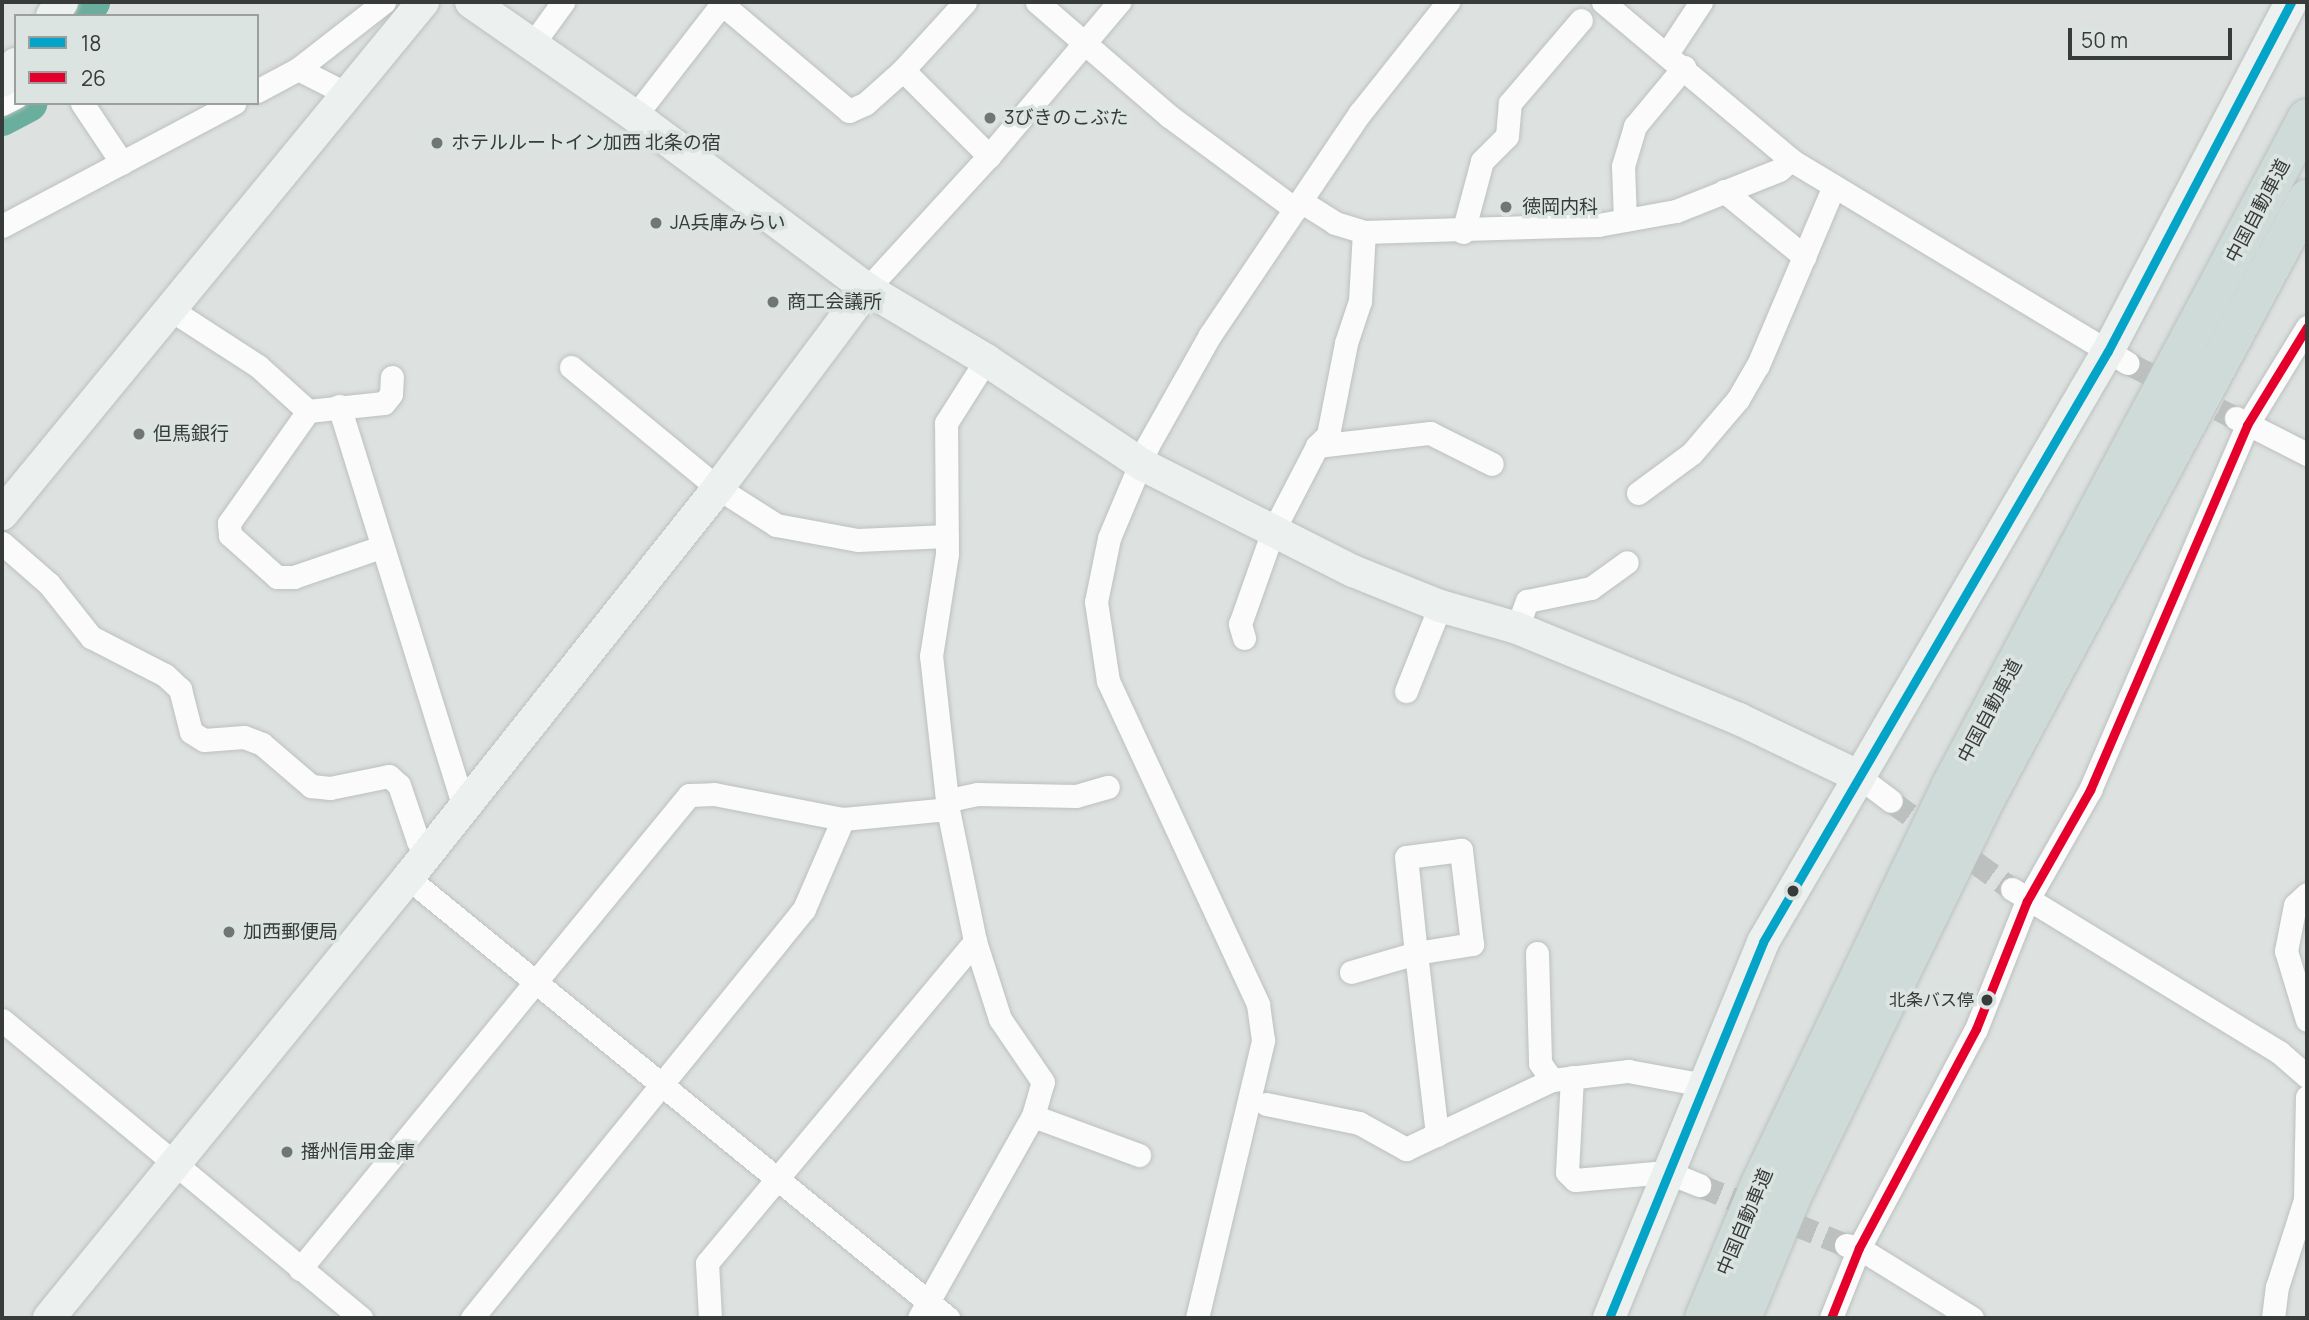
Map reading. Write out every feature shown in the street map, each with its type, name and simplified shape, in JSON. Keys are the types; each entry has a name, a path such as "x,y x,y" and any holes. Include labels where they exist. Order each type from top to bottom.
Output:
{"highway":[{"name":"中国自動車道","path":"1704,1318 1761,1182 1950,787 2307,118"},
{"name":"中国自動車道","path":"1742,1318 1793,1194 1982,806 2307,199"}],"street":[{"path":"259,90 298,69 384,2"},
{"path":"2,514 173,311 423,2"},
{"path":"471,2 635,116 867,289 986,360 1143,465 1273,531 1440,606 1517,628 1739,719 1858,776 1891,801"},
{"path":"532,45 563,2"},
{"path":"635,116 722,4 849,111 865,104 903,70 965,2"},
{"path":"1037,2 1085,39 1170,116 1299,206 1335,223 1364,232 1463,232 1625,220 1675,211 1779,170 1791,160"},
{"path":"49,1318 408,878 463,804 718,488 867,289 989,156 1085,39 1119,2"},
{"path":"1197,1318 1263,1040 1258,1004 1108,681 1100,646 1096,602 1109,538 1143,465 1148,445 1210,335 1392,68 1448,2"},
{"path":"1603,2 1676,59 1791,160 2118,357"},
{"path":"1625,220 1623,166 1635,126 1676,59 1701,2"},
{"path":"1609,1318 1763,942 1858,776 2118,357 2291,2"},
{"path":"1463,232 1482,161 1507,136 1510,103 1581,20"},
{"path":"2,81 14,66"},
{"path":"298,69 349,96"},
{"path":"903,70 989,156"},
{"path":"83,105 122,163"},
{"path":"2,226 230,105"},
{"path":"1638,493 1692,453 1738,398 1758,365 1834,186"},
{"path":"1724,191 1805,257"},
{"path":"1244,638 1240,624 1273,531 1317,446 1328,435 1346,343 1360,301 1364,232"},
{"path":"173,311 258,366 308,411"},
{"path":"1831,1318 1853,1247 1976,1029 2020,895 2090,790 2241,422 2307,327"},
{"path":"923,1310 1033,1116 1043,1082 1000,1019 975,941 948,805 931,656 947,536 946,423 986,360"},
{"path":"571,368 718,488 776,524 858,540 947,536"},
{"path":"381,547 294,577 277,576 230,536 229,523 308,411 384,403 391,394 392,377"},
{"path":"339,406 463,804"},
{"path":"2241,422 2307,454"},
{"path":"1317,446 1430,433 1492,464"},
{"path":"2,543 49,584 91,637 164,675 180,689 191,732 204,740 244,737 262,744 311,786 330,788 389,776 399,785 418,841 428,849"},
{"path":"1517,628 1527,601 1591,588 1627,562"},
{"path":"1406,691 1440,606"},
{"path":"300,1269 535,979 690,795 714,794 843,819 948,805 977,794 1076,796 1108,787"},
{"path":"472,1318 658,1084 804,909 843,819"},
{"path":"1350,972 1416,953 1472,944 1461,850 1406,857 1416,953 1437,1135"},
{"path":"408,878 535,979 658,1084 776,1177 923,1310 948,1318"},
{"path":"2307,894 2295,905 2286,951 2307,1020"},
{"path":"2020,895 2278,1052 2307,1076"},
{"path":"710,1318 707,1264 776,1177 975,941"},
{"path":"1537,953 1540,1063 1562,1079"},
{"path":"2,1020 361,1318"},
{"path":"1266,1104 1359,1123 1406,1149 1562,1079 1628,1071 1704,1085"},
{"path":"1562,1079 1567,1172 1575,1180 1667,1172 1699,1185"},
{"path":"2273,1318 2277,1287 2305,1200 2307,1097"},
{"path":"1033,1116 1139,1155"},
{"path":"1853,1247 1972,1318"}],"waterway":[{"path":"83,14 91,2"},
{"path":"2,117 24,105"}],"tunnel":[{"path":"2128,363 2236,418"},
{"path":"1891,801 2012,889"},
{"path":"1699,1185 1846,1245"}],"transit line":[{"name":"18","path":"1609,1318 1763,942 2108,351 2291,2"},
{"name":"26","path":"1831,1318 1859,1248 1976,1029 2027,901 2090,790 2247,425 2307,327"}],"place":[{"name":"3びきのこぶた","path":"990,118"},
{"name":"ホテルルートイン加西 北条の宿","path":"437,143"},
{"name":"徳岡内科","path":"1506,207"},
{"name":"JA兵庫みらい","path":"656,223"},
{"name":"商工会議所","path":"773,302"},
{"name":"但馬銀行","path":"139,434"},
{"name":"加西郵便局","path":"229,932"},
{"name":"北条バス停","path":"1987,1000"},
{"name":"播州信用金庫","path":"287,1152"}]}
